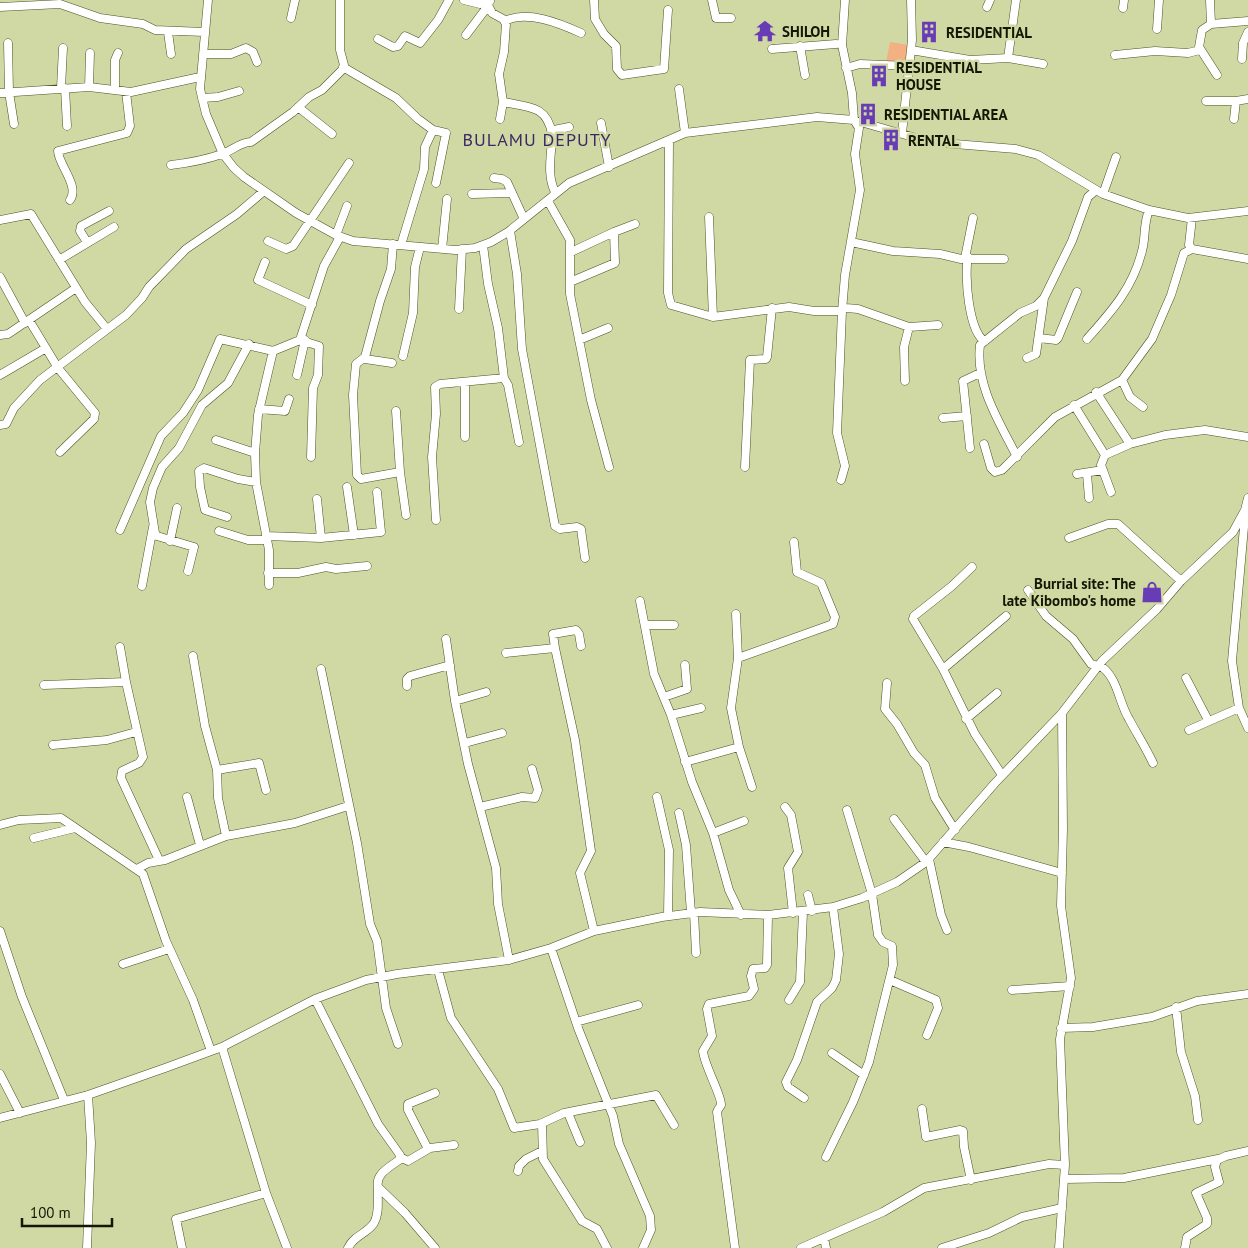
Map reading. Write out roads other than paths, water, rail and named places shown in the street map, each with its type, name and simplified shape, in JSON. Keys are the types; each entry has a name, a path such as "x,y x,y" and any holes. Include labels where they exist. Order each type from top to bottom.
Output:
{"street":[{"path":"208,0 200,77 202,98 206,114 223,154 234,168 264,191 310,221 338,236 353,241 442,249 483,246 510,231 524,218 548,201 555,192 569,183 686,133 817,117 854,120 930,142 1016,149 1038,155 1099,192 1149,210 1192,218 1248,212"},
{"path":"291,18 295,0"},
{"path":"340,0 340,50 343,68"},
{"path":"378,39 393,47 398,46 405,36 420,43 438,20 449,0"},
{"path":"464,0 480,4 489,3"},
{"path":"594,0 595,19 604,34 616,46 617,69 622,74 664,69 668,10"},
{"path":"712,0 716,18 731,18"},
{"path":"841,480 845,466 837,432 845,275 860,190 855,154 859,128 854,120 852,93 842,45 845,0"},
{"path":"902,133 910,66 911,0"},
{"path":"1008,58 1016,0"},
{"path":"1156,29 1159,0"},
{"path":"1210,0 1211,24"},
{"path":"489,3 492,13 505,21"},
{"path":"466,34 489,3"},
{"path":"0,7 62,4 107,20 143,24 168,32 204,32"},
{"path":"505,21 518,15 561,24 581,33"},
{"path":"500,119 504,102 498,74 504,52 505,21"},
{"path":"1217,75 1200,50 1199,38 1202,30 1211,24 1248,21"},
{"path":"168,32 172,54"},
{"path":"1242,59 1243,43 1248,32"},
{"path":"8,43 9,92 14,124"},
{"path":"772,49 836,44"},
{"path":"800,46 805,76"},
{"path":"63,48 63,88 66,126"},
{"path":"203,54 231,54 246,48 253,52 257,62"},
{"path":"911,50 970,60 1008,58 1043,64"},
{"path":"1115,54 1155,51 1188,53 1200,50"},
{"path":"89,87 90,53"},
{"path":"115,90 115,60 118,53"},
{"path":"846,68 860,64 910,66"},
{"path":"171,165 194,162 223,154 245,142 251,142 309,97 322,90 343,68"},
{"path":"343,68 396,98 418,119 434,130 446,134 436,183"},
{"path":"0,93 89,87 126,92 200,77"},
{"path":"679,89 686,133"},
{"path":"202,98 239,91"},
{"path":"70,200 72,188 58,150 127,133 130,126 126,92"},
{"path":"1206,101 1248,99"},
{"path":"1234,118 1236,101"},
{"path":"504,102 539,110 550,120 552,134 550,158 552,185 555,192"},
{"path":"298,107 332,134"},
{"path":"601,123 608,167"},
{"path":"552,134 554,130 569,127"},
{"path":"364,359 380,301 390,274 397,244 424,169 425,147 434,130"},
{"path":"668,140 669,300 671,305 713,317 772,308 797,307 814,311 858,309 909,327 938,325"},
{"path":"1017,457 996,415 980,373 980,346 1020,313 1036,306 1044,298 1072,241 1088,197 1099,192 1116,156"},
{"path":"268,241 283,248 291,248 349,163"},
{"path":"494,178 505,180 524,218"},
{"path":"0,425 6,424 10,413 22,396 40,380 126,315 142,298 149,287 186,249 237,214 264,191"},
{"path":"472,194 511,192"},
{"path":"442,249 447,199"},
{"path":"548,201 568,234 571,252 570,294 591,400 610,467"},
{"path":"296,375 312,305 324,266 338,236 347,206"},
{"path":"1087,339 1120,302 1129,286 1142,250 1144,224 1149,210"},
{"path":"87,242 80,231 81,226 109,211"},
{"path":"0,220 32,214 76,288 96,318 107,329"},
{"path":"709,217 713,317"},
{"path":"973,218 966,258 966,279 972,315 979,336 985,341"},
{"path":"1192,218 1189,245 1192,249"},
{"path":"571,252 635,224"},
{"path":"59,260 114,228"},
{"path":"510,231 517,274 522,349 555,526 560,529 577,527 581,529 585,558"},
{"path":"570,282 615,263 614,232"},
{"path":"851,242 893,251 966,258 1004,259"},
{"path":"483,246 487,279 498,328 504,378 508,385 519,442"},
{"path":"403,356 413,313 415,267 420,247"},
{"path":"459,309 462,249"},
{"path":"984,444 991,468 995,472 1002,470 1055,417 1096,392 1122,380 1152,339 1171,295 1184,253 1192,249 1248,258"},
{"path":"266,262 258,280 312,305"},
{"path":"0,277 58,368 95,416 60,452"},
{"path":"0,335 8,334 76,288"},
{"path":"1039,338 1056,340 1077,292"},
{"path":"1027,358 1036,354 1044,298"},
{"path":"744,467 750,360 766,359 767,357 772,308"},
{"path":"905,381 904,347 909,327"},
{"path":"579,340 608,328"},
{"path":"120,530 161,436 183,413 198,390 217,342 222,338 274,352 303,340 318,344 320,348 318,375 313,388 311,457"},
{"path":"188,571 194,547 157,536 153,527 150,502 152,488 162,467 179,448 202,405 228,383 249,344"},
{"path":"0,375 46,348"},
{"path":"269,585 267,538 256,482 255,454 259,409 274,352"},
{"path":"392,363 364,359 357,362 352,395 357,475 361,479 400,472"},
{"path":"970,448 963,381 980,373"},
{"path":"436,520 432,457 436,414 435,387 438,384 504,378"},
{"path":"1122,380 1130,397 1143,407"},
{"path":"465,382 465,437"},
{"path":"1096,392 1130,444"},
{"path":"259,409 285,411 289,399"},
{"path":"1074,405 1105,455"},
{"path":"396,411 400,472 406,515"},
{"path":"943,418 967,416"},
{"path":"1111,492 1101,462 1105,455 1130,444 1165,435 1204,430 1248,437"},
{"path":"216,440 255,454"},
{"path":"227,517 205,510 199,471 204,468 238,479 256,482"},
{"path":"1077,474 1087,474 1103,470"},
{"path":"1087,474 1089,498"},
{"path":"347,488 354,535"},
{"path":"219,531 248,540 321,538 381,532 377,492"},
{"path":"1248,498 1232,661 1239,708 1248,728"},
{"path":"317,499 321,538"},
{"path":"170,541 177,508"},
{"path":"0,1118 88,1095 128,1082 222,1047 315,999 382,976 509,960 551,948 594,931 668,916 693,913 768,916 833,907 872,894 908,876 928,860 1002,775 1062,712 1100,666 1102,661 1157,609 1181,581 1233,532 1246,509"},
{"path":"1069,538 1108,524 1118,524 1181,581"},
{"path":"142,586 153,527"},
{"path":"738,658 833,624 835,618 821,583 797,572 794,542"},
{"path":"268,573 298,573 326,567 336,569 366,566"},
{"path":"972,567 952,586 914,616 914,624 943,669 966,719 1002,775"},
{"path":"1028,590 1046,616 1073,639 1091,664 1100,666 1116,687 1127,716 1153,763"},
{"path":"640,601 654,674 671,715 685,762 713,833 728,890 741,915"},
{"path":"736,614 738,658 731,712 752,787"},
{"path":"943,669 1006,616"},
{"path":"645,625 674,625"},
{"path":"581,646 579,634 576,630 553,634 575,740 590,842 590,857 580,874 594,931"},
{"path":"446,639 455,701 496,868 498,904 509,960"},
{"path":"120,647 142,759 139,763 122,771 121,778 159,860"},
{"path":"506,653 555,648"},
{"path":"194,656 205,726 217,770 218,798 226,836"},
{"path":"664,697 687,689 685,664"},
{"path":"407,686 410,676 450,665"},
{"path":"320,669 370,924 378,940 388,1019 398,1044"},
{"path":"1186,678 1208,720"},
{"path":"44,685 126,682"},
{"path":"887,683 885,709 897,724 913,752 925,765 934,798 955,830"},
{"path":"455,701 486,692"},
{"path":"966,719 997,693"},
{"path":"671,715 701,708"},
{"path":"1189,730 1208,720 1239,708"},
{"path":"1059,1248 1065,1164 1060,1077 1062,1028 1070,986 1070,966 1061,906 1062,712"},
{"path":"53,745 107,740 136,732"},
{"path":"465,743 502,733"},
{"path":"685,762 740,748"},
{"path":"217,770 259,763 266,790"},
{"path":"480,807 522,797 535,798 538,790 532,769"},
{"path":"186,796 200,845"},
{"path":"657,796 669,850 668,916"},
{"path":"137,869 148,863 226,836 295,823 348,806"},
{"path":"785,807 791,816 798,849 798,855 788,868 793,913"},
{"path":"826,1157 864,1075 890,980 894,956 893,949 878,935 872,894 847,810"},
{"path":"679,813 686,845 696,954"},
{"path":"0,825 19,820 56,817 137,869 145,879 169,949 193,1000 211,1051"},
{"path":"894,819 928,860 941,915 947,930"},
{"path":"713,833 744,821"},
{"path":"34,838 75,828"},
{"path":"943,842 969,847 1062,873"},
{"path":"789,1000 800,982 808,895"},
{"path":"804,1098 788,1087 786,1082 817,1002 832,988 836,980 839,954 833,907"},
{"path":"735,1248 717,1112 721,1104 719,1093 709,1076 703,1051 712,1036 707,1008 709,1004 749,996 754,989 752,976 754,969 767,966 768,916"},
{"path":"0,931 22,997 64,1100"},
{"path":"551,948 576,1022 609,1105 620,1144 650,1216 651,1230 643,1248"},
{"path":"123,964 169,949"},
{"path":"438,970 451,1018 498,1089 512,1126 516,1128 542,1123 568,1112 656,1094 674,1125"},
{"path":"890,980 936,1000 938,1008 927,1035"},
{"path":"1012,990 1070,986"},
{"path":"1062,1028 1093,1027 1152,1016 1197,1001 1248,994"},
{"path":"315,999 378,1124 400,1157 408,1161 428,1150 454,1145"},
{"path":"576,1022 638,1005"},
{"path":"1176,1007 1181,1052 1195,1096 1198,1120"},
{"path":"222,1047 266,1193 287,1248"},
{"path":"832,1053 864,1075"},
{"path":"0,1074 20,1113"},
{"path":"428,1150 408,1110 408,1104 435,1093"},
{"path":"87,1248 91,1143 88,1095"},
{"path":"922,1110 926,1137 963,1131 971,1180"},
{"path":"568,1112 580,1142"},
{"path":"542,1123 543,1159 582,1221 597,1229 607,1248"},
{"path":"518,1171 519,1166 526,1159 542,1151"},
{"path":"1064,1179 1124,1178 1248,1151"},
{"path":"348,1248 354,1238 373,1224 377,1211 377,1180 400,1157"},
{"path":"1185,1248 1187,1237 1207,1224 1207,1218 1196,1193 1219,1182 1215,1167 1218,1159"},
{"path":"801,1248 883,1212 924,1188 1049,1164 1065,1164"},
{"path":"378,1187 421,1230 435,1248"},
{"path":"182,1248 176,1218 266,1193"},
{"path":"942,1248 989,1233 1022,1217 1062,1208"},
{"path":"824,1238 826,1248"}],"place":[{"name":"SHILOH","path":"765,31"},
{"name":"RESIDENTIAL","path":"929,32"},
{"name":"RESIDENTIAL HOUSE","path":"879,76"},
{"name":"RESIDENTIAL AREA","path":"868,114"},
{"name":"RENTAL","path":"891,140"},
{"name":"Burrial site: The late Kibombo's home","path":"1152,592"}],"district":[{"name":"BULAMU DEPUTY","path":"537,139"}]}
